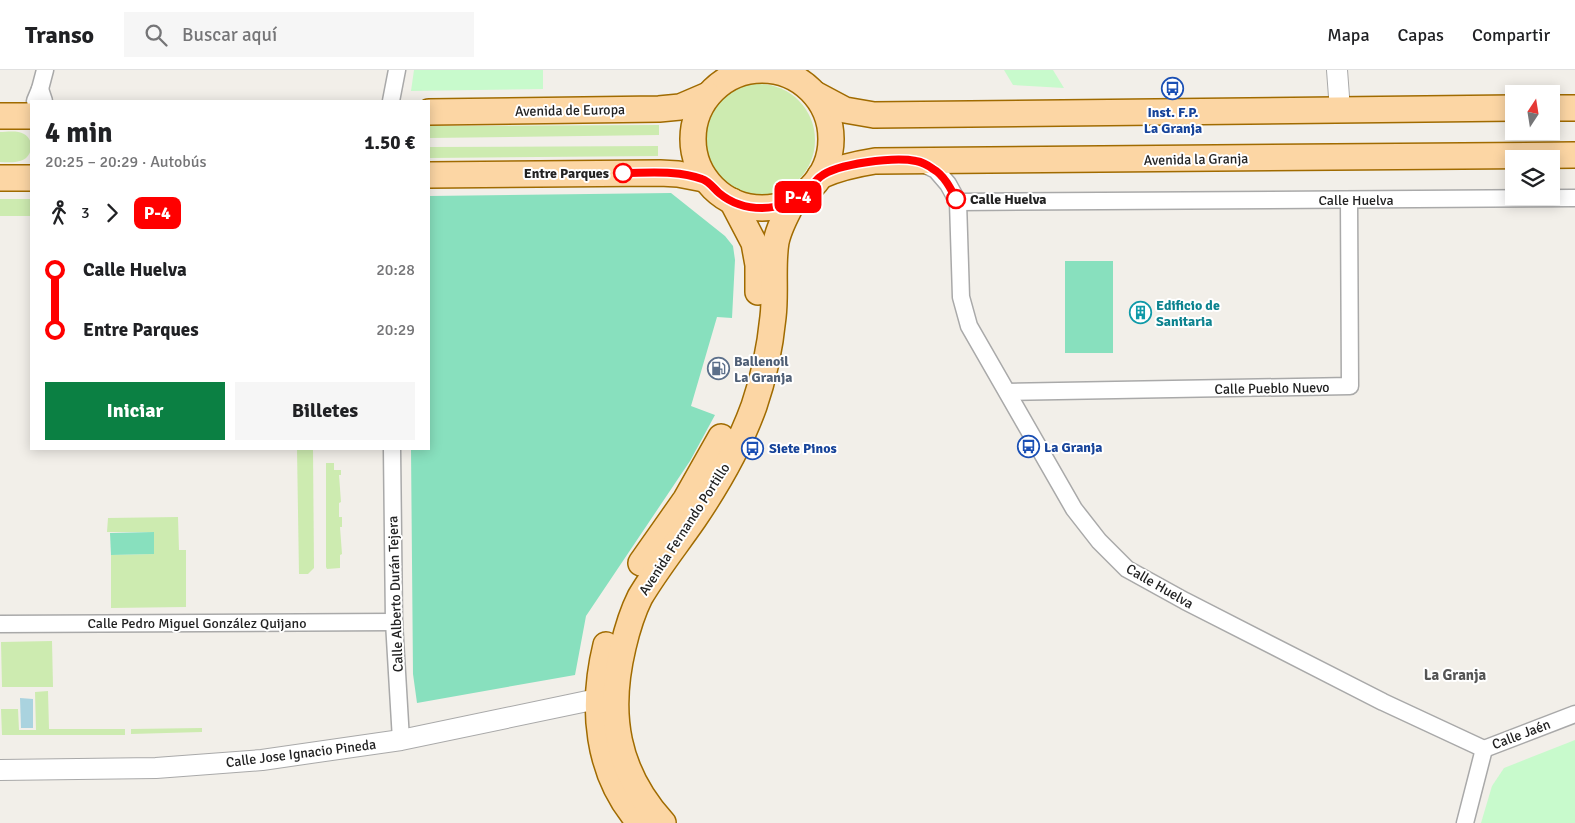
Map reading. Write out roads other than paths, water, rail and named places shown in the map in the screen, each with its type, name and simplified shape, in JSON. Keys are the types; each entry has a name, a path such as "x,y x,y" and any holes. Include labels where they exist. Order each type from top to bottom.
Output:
{"main road":[{"name":"Avenida de Europa","path":"766,70 784,74 802,82 824,109 830,126 831,143 828,160 820,176 809,190 794,200 779,206 763,208 747,206 732,201 720,194 704,179 695,156 692,135 700,107 708,95 734,73 766,70"},
{"path":"802,82 845,110 874,115 1505,108"},
{"name":"Avenida de Europa","path":"430,112 659,109 680,107 708,95"},
{"path":"1560,108 1575,108"},
{"name":"Avenida la Granja","path":"820,176 854,164 875,161 1575,155"},
{"path":"430,175 660,173 704,179"},
{"name":"Avenida Fernando Portillo","path":"663,823 634,784 618,739 615,716 620,660 630,619 640,599 712,491 733,452 754,406 765,365 773,316 776,240 782,223 794,200"},
{"name":"Avenida Fernando Portillo","path":"640,823 622,797 605,757 600,738 598,699 600,677 605,646 614,613 623,594 641,563 686,499 716,448 728,424 744,378 755,324 758,265 754,243 732,201"}],"street":[{"path":"31,100 45,70"},
{"path":"391,100 397,70"},
{"path":"1337,70 1340,110"},
{"name":"Calle Huelva","path":"917,161 936,170 948,184 958,202 961,297 969,326 1074,509 1099,541 1127,569 1185,602 1383,702 1484,748"},
{"name":"Calle Huelva","path":"958,202 1575,198"},
{"name":"Calle Pueblo Nuevo","path":"1008,392 1350,386 1349,200"},
{"name":"Calle Alberto Durán Tejera","path":"392,450 394,622 402,740"},
{"name":"Calle Pedro Miguel González Quijano","path":"0,624 394,622"},
{"name":"Calle Jose Ignacio Pineda","path":"0,770 156,768 262,760 402,740 598,699"},
{"name":"Calle Jaén","path":"1465,823 1484,748 1575,714"}],"water":[{"path":"20,698 33,699 33,728 21,728"}],"place":[{"name":"Inst. F.P. La Granja","path":"1173,89"},
{"name":"Entre Parques","path":"623,173"},
{"name":"Calle Huelva","path":"956,199"},
{"name":"Edificio de Sanitaria","path":"1140,313"},
{"name":"Ballenoil La Granja","path":"718,369"},
{"name":"La Granja","path":"1028,447"},
{"name":"Siete Pinos","path":"753,448"}],"district":[{"name":"La Granja","path":"1455,675"}]}
